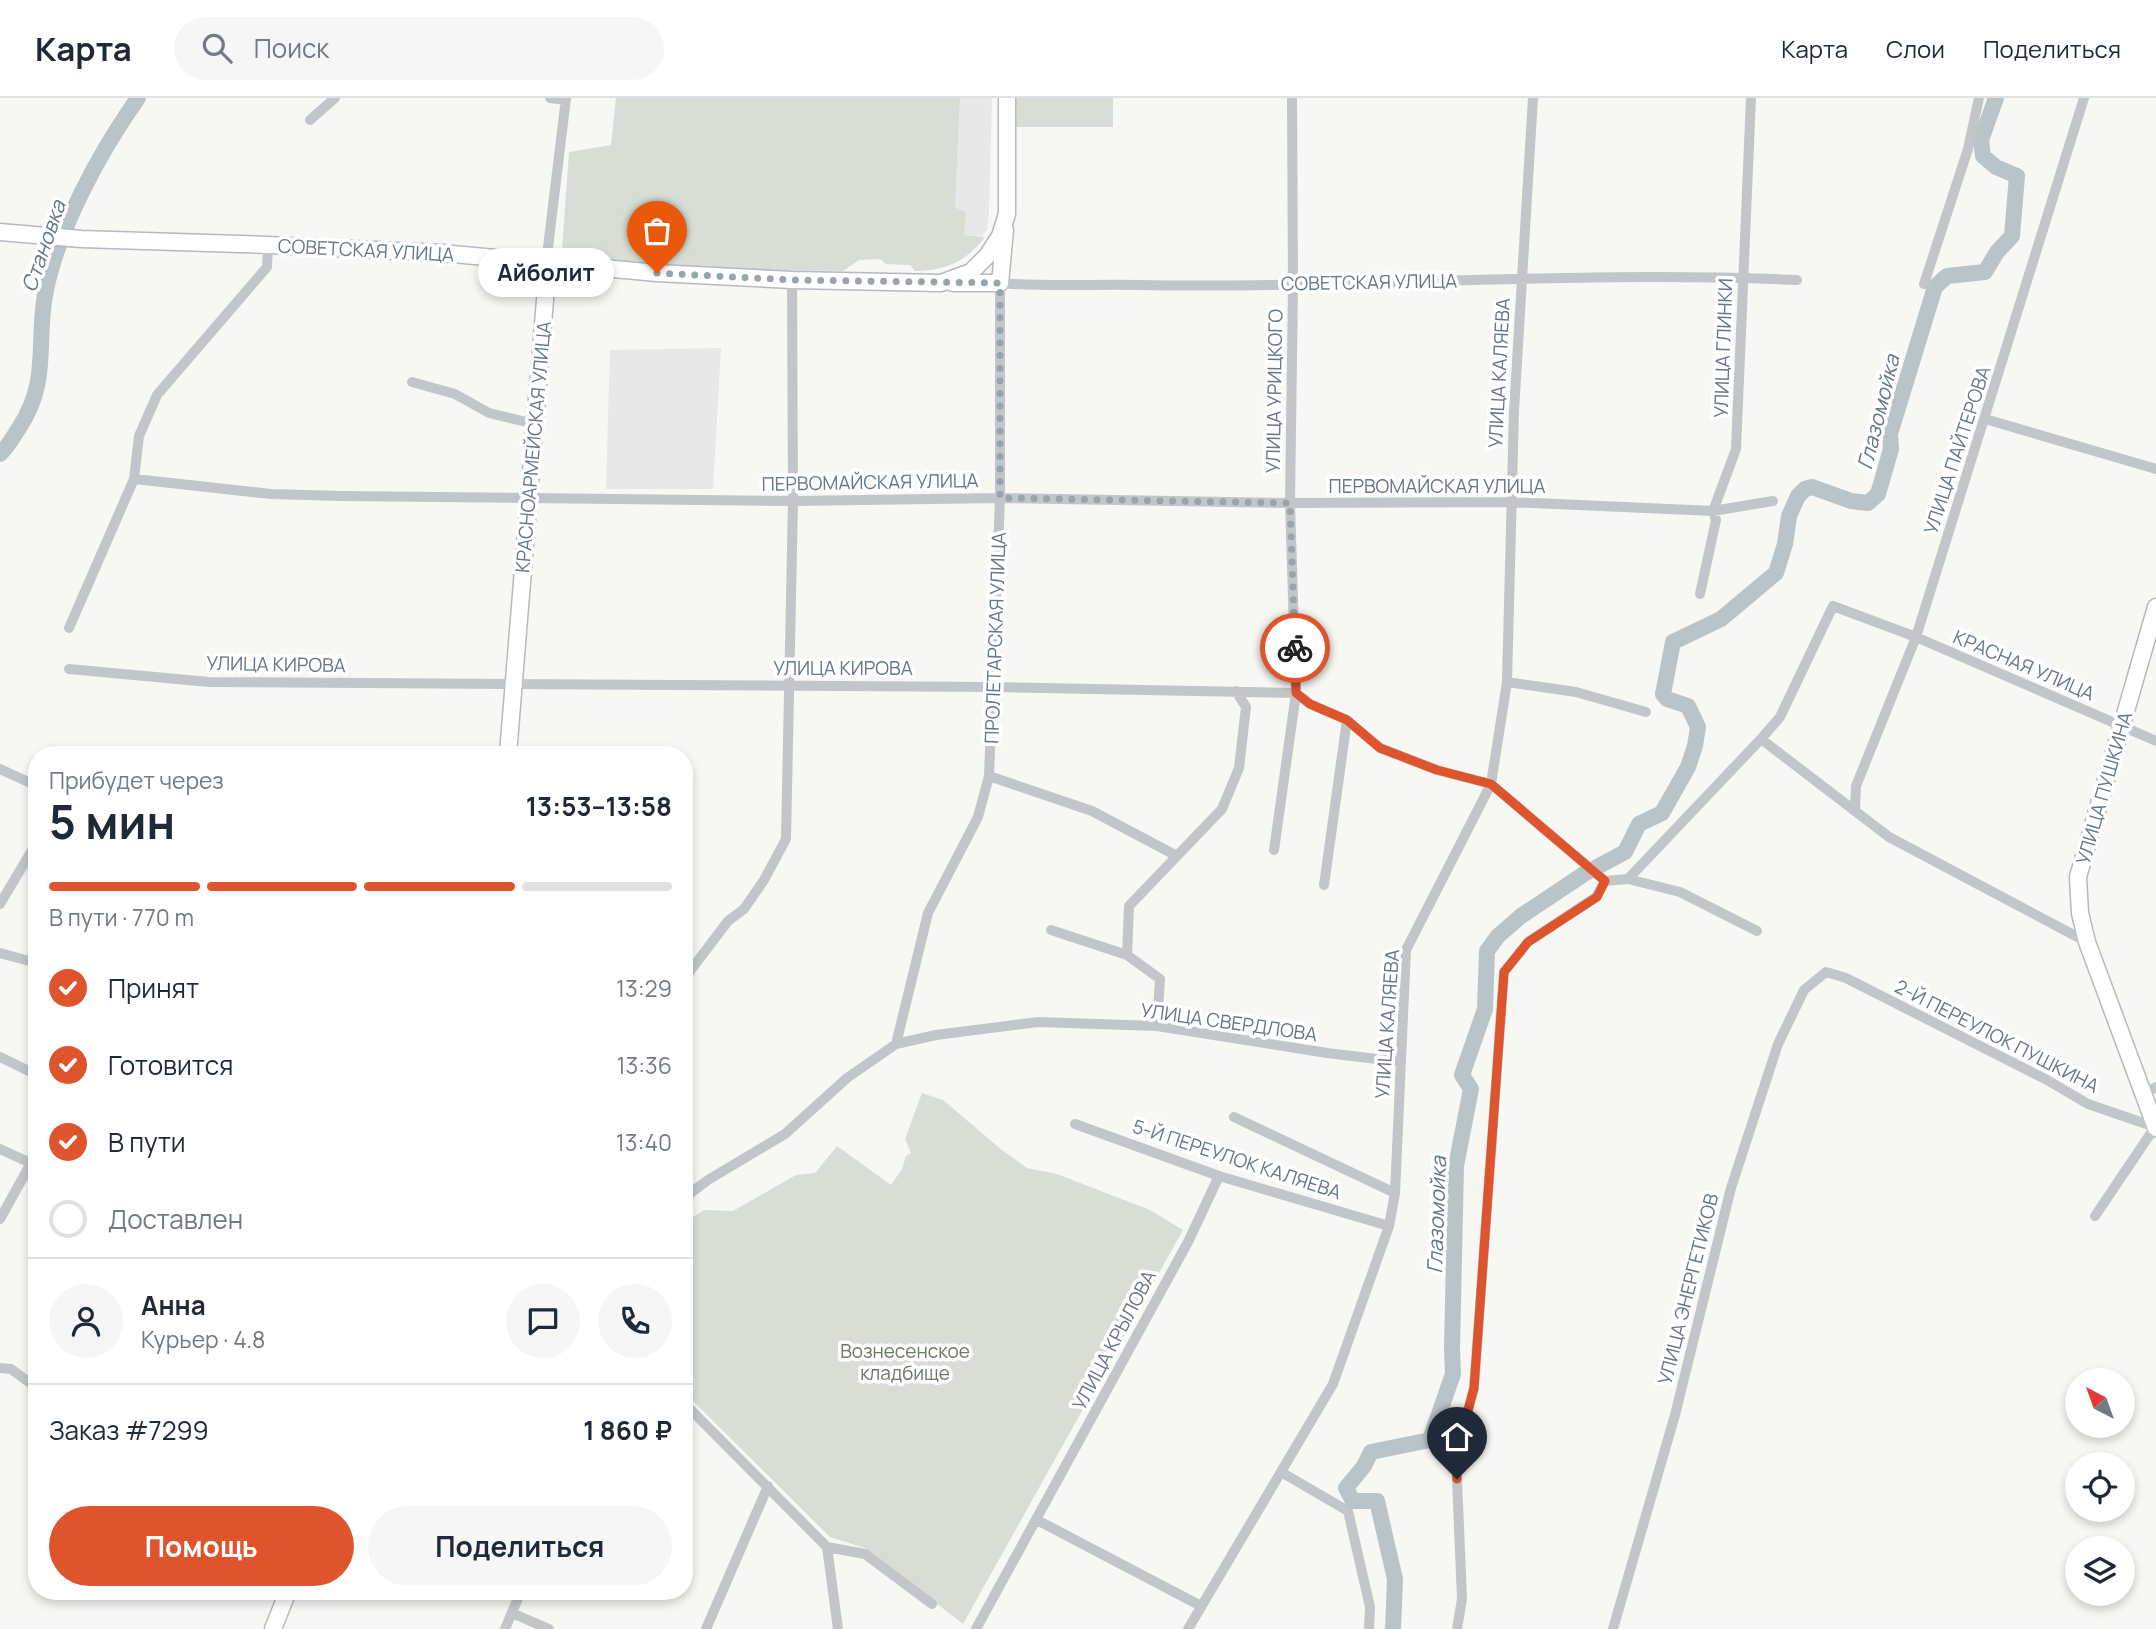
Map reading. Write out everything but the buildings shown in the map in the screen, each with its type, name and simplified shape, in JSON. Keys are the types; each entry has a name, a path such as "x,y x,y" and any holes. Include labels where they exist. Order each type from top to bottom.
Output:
{"main road":[{"name":"ПРОЛЕТАРСКАЯ УЛИЦА","path":"1000,283 1006,214 1007,98"},
{"name":"ПРОЛЕТАРСКАЯ УЛИЦА","path":"971,272 987,256 1000,236 1006,214"},
{"name":"СОВЕТСКАЯ УЛИЦА","path":"0,232 81,239 442,253 657,273 792,280 1000,283"},
{"name":"КРАСНОАРМЕЙСКАЯ УЛИЦА","path":"509,746 546,264"},
{"name":"СОВЕТСКАЯ УЛИЦА","path":"941,283 971,272"},
{"name":"УЛИЦА ПУШКИНА","path":"2156,607 2078,877 2080,914 2087,942 2149,1091 2156,1128"},
{"path":"273,1629 284,1600"}],"street":[{"path":"310,120 335,98"},
{"path":"550,98 566,99"},
{"name":"УЛИЦА УРИЦКОГО","path":"1274,850 1296,693 1290,503 1292,98"},
{"name":"УЛИЦА КАЛЯЕВА","path":"1188,1629 1333,1384 1389,1226 1395,1194 1406,950 1491,784 1507,682 1510,502 1533,98"},
{"name":"УЛИЦА ГЛИНКИ","path":"1700,594 1716,520 1713,511 1736,449 1751,98"},
{"path":"1924,284 1968,149 1979,98"},
{"name":"УЛИЦА ПАЙТЕРОВА","path":"1855,809 1856,786 1916,638 2084,98"},
{"name":"КРАСНОАРМЕЙСКАЯ УЛИЦА","path":"546,264 566,99"},
{"path":"69,628 134,479 139,436 158,395 267,267 268,245"},
{"name":"СОВЕТСКАЯ УЛИЦА","path":"1000,283 1209,286 1521,278 1797,280"},
{"path":"693,967 728,921 744,909 764,880 786,839 793,501 792,280"},
{"name":"ПРОЛЕТАРСКАЯ УЛИЦА","path":"896,1044 928,913 978,817 989,776 1000,498 1000,283"},
{"path":"412,382 455,394 489,413 535,424"},
{"path":"1985,419 2156,469"},
{"name":"ПЕРВОМАЙСКАЯ УЛИЦА","path":"134,479 271,494 528,499 793,501 1000,498 1290,503 1510,502 1713,511 1773,501"},
{"name":"КРАСНАЯ УЛИЦА","path":"1761,739 1780,717 1833,606 1916,638 2156,741"},
{"name":"УЛИЦА КИРОВА","path":"69,669 209,682 993,687 1296,693 1310,704 1347,720 1380,748 1437,770 1491,784 1605,881"},
{"path":"1507,682 1576,692 1646,712"},
{"path":"1126,955 1129,906 1222,809 1239,768 1246,707 1236,691"},
{"path":"1324,885 1347,720"},
{"path":"1628,879 1761,739 1889,837 2087,942"},
{"path":"0,769 28,782"},
{"path":"989,776 1092,811 1177,856"},
{"path":"0,904 28,857"},
{"path":"1457,1629 1462,1599 1456,1455 1474,1388 1504,972 1528,942 1597,897 1605,881 1628,879 1680,892 1757,931"},
{"path":"1051,930 1126,955 1160,979 1157,1026"},
{"path":"0,953 28,961"},
{"name":"2-Й ПЕРЕУЛОК ПУШКИНА","path":"1826,972 1846,978 2047,1080 2088,1104 2156,1128"},
{"name":"УЛИЦА ЭНЕРГЕТИКОВ","path":"1613,1629 1675,1415 1735,1175 1778,1044 1804,990 1826,972"},
{"name":"УЛИЦА СВЕРДЛОВА","path":"693,1191 785,1134 847,1078 896,1044 936,1035 1038,1022 1157,1026 1401,1062"},
{"path":"0,1058 28,1071"},
{"path":"1234,1117 1395,1194"},
{"name":"5-Й ПЕРЕУЛОК КАЛЯЕВА","path":"1075,1124 1219,1176 1389,1226"},
{"path":"2095,1216 2156,1128"},
{"path":"0,1149 28,1161"},
{"path":"0,1219 28,1174"},
{"name":"УЛИЦА КРЫЛОВА","path":"976,1629 1188,1242 1219,1176"},
{"path":"0,1368 11,1369 28,1381"},
{"path":"693,1412 827,1547 865,1554 932,1604"},
{"path":"1281,1472 1348,1511 1370,1607 1369,1629"},
{"path":"706,1629 768,1486"},
{"path":"1037,1520 1201,1606"},
{"path":"827,1547 838,1629"},
{"path":"505,1629 517,1600"},
{"path":"512,1613 549,1629"}],"shaded area":[{"path":"960,98 992,98 989,212 987,230 982,236 963,235 955,207"},
{"path":"721,348 713,489 606,489 610,350"}],"green space":[{"path":"616,98 960,98 955,207 966,213 964,235 985,237 970,253 954,263 936,269 915,271 910,265 886,264 880,259 859,260 843,271 605,264 597,255 562,250 569,152 611,145"},
{"path":"1016,98 1113,98 1113,127 1016,127"},
{"name":"Вознесенское кладбище","path":"922,1093 943,1100 1027,1168 1057,1174 1150,1210 1183,1230 963,1624 865,1548 830,1537 693,1401 693,1217 704,1210 733,1211 796,1175 815,1173 837,1146 891,1185 902,1169 906,1156 911,1153 905,1139"}],"waterway":[{"name":"Становка","path":"0,454 29,411 35,394 45,295 59,244 95,167 138,98"},
{"name":"Глазомойка","path":"1393,1629 1395,1579 1377,1501 1353,1501 1346,1488 1364,1466 1371,1452 1430,1440 1453,1374 1456,1166 1471,1089 1462,1075 1485,1009 1487,951 1498,936 1521,916 1584,874 1625,852 1639,824 1662,813 1688,767 1698,727 1688,706 1667,699 1663,694 1673,642 1721,619 1776,573 1785,544 1789,516 1798,496 1805,489 1812,487 1851,501 1868,503 1878,494 1891,449 1890,434 1935,287 1947,276 1985,272 1997,252 2012,236 2017,176 1996,167 1983,156 1981,140 1996,98"}],"way so far":[{"path":"657,273 792,280 1000,283 1000,498 1290,503 1295,648"}],"place":[{"name":"Айболит","path":"657,273"}],"route":[{"path":"1295,648 1296,693 1310,704 1347,720 1380,748 1437,770 1491,784 1605,881 1597,897 1528,942 1504,972 1474,1388 1456,1455 1457,1479"}]}
